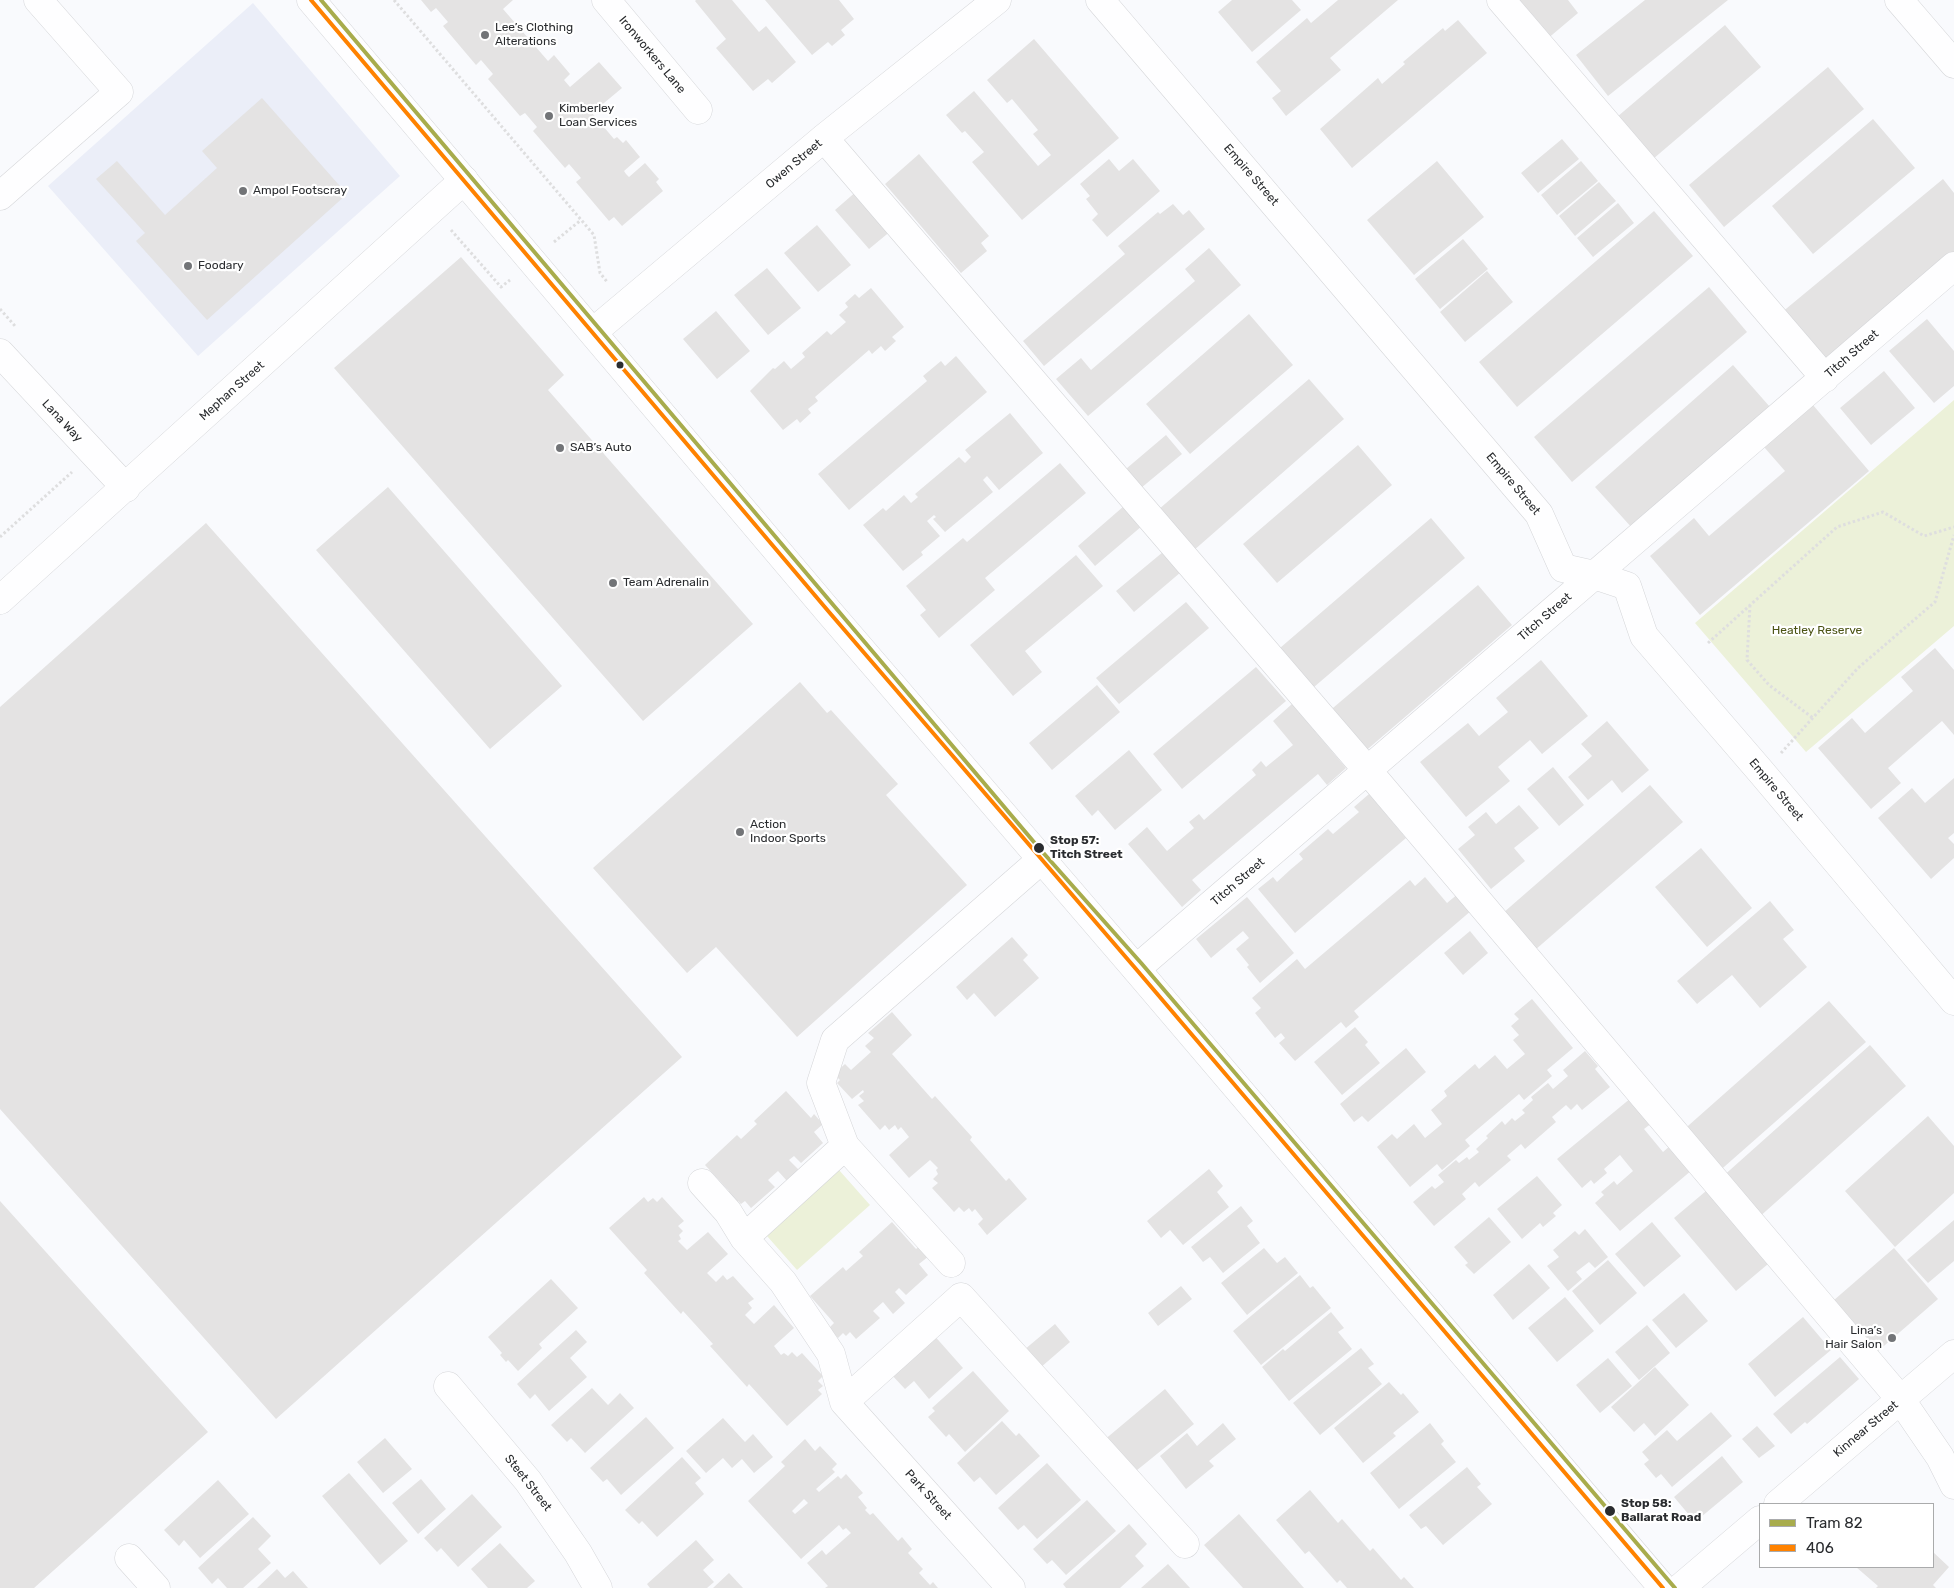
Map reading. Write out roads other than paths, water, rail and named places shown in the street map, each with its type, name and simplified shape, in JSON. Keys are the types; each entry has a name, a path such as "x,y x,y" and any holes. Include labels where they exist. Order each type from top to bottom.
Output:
{"street":[{"path":"0,196 120,92 38,0"},
{"path":"311,0 836,620 1663,1588"},
{"name":"Ironworkers Lane","path":"606,0 698,110"},
{"name":"Owen Street","path":"593,332 824,138 997,0"},
{"name":"Empire Street","path":"1100,0 1539,514 1563,568 1594,575 1627,586 1644,636 1954,1001"},
{"path":"1501,0 1825,378"},
{"path":"1899,0 1954,64"},
{"path":"824,138 1368,771 1947,1453 1954,1485"},
{"name":"Mephan Street","path":"0,600 126,488 464,180"},
{"name":"Titch Street","path":"1136,969 1954,266"},
{"name":"Lana Way","path":"0,353 126,488"},
{"path":"951,1263 845,1146 821,1083 835,1040 1042,859"},
{"path":"744,1238 845,1146"},
{"path":"702,1183 728,1212 744,1238 783,1282 831,1354 844,1402 961,1297 1186,1544"},
{"name":"Kinnear Street","path":"1779,1503 1954,1354"},
{"name":"Steet Street","path":"448,1386 533,1487 578,1554 598,1588"},
{"name":"Park Street","path":"844,1402 1011,1588"},
{"path":"1680,1588 1759,1521"},
{"path":"129,1558 156,1588"}],"tram line":[{"name":"82","path":"321,0 1039,848 1142,964 1675,1588"}],"place":[{"name":"Lee’s Clothing Alterations","path":"485,35"},
{"name":"Kimberley Loan Services","path":"549,116"},
{"name":"Ampol Footscray","path":"243,191"},
{"name":"Foodary","path":"188,266"},
{"name":"SAB’s Auto","path":"560,448"},
{"name":"Team Adrenalin","path":"613,583"},
{"name":"Action Indoor Sports","path":"740,832"},
{"name":"Stop 57: Titch Street","path":"1039,848"},
{"name":"Lina’s Hair Salon","path":"1892,1338"},
{"name":"Stop 58: Ballarat Road","path":"1610,1511"}],"park label":[{"name":"Heatley Reserve","path":"1817,631"}]}
